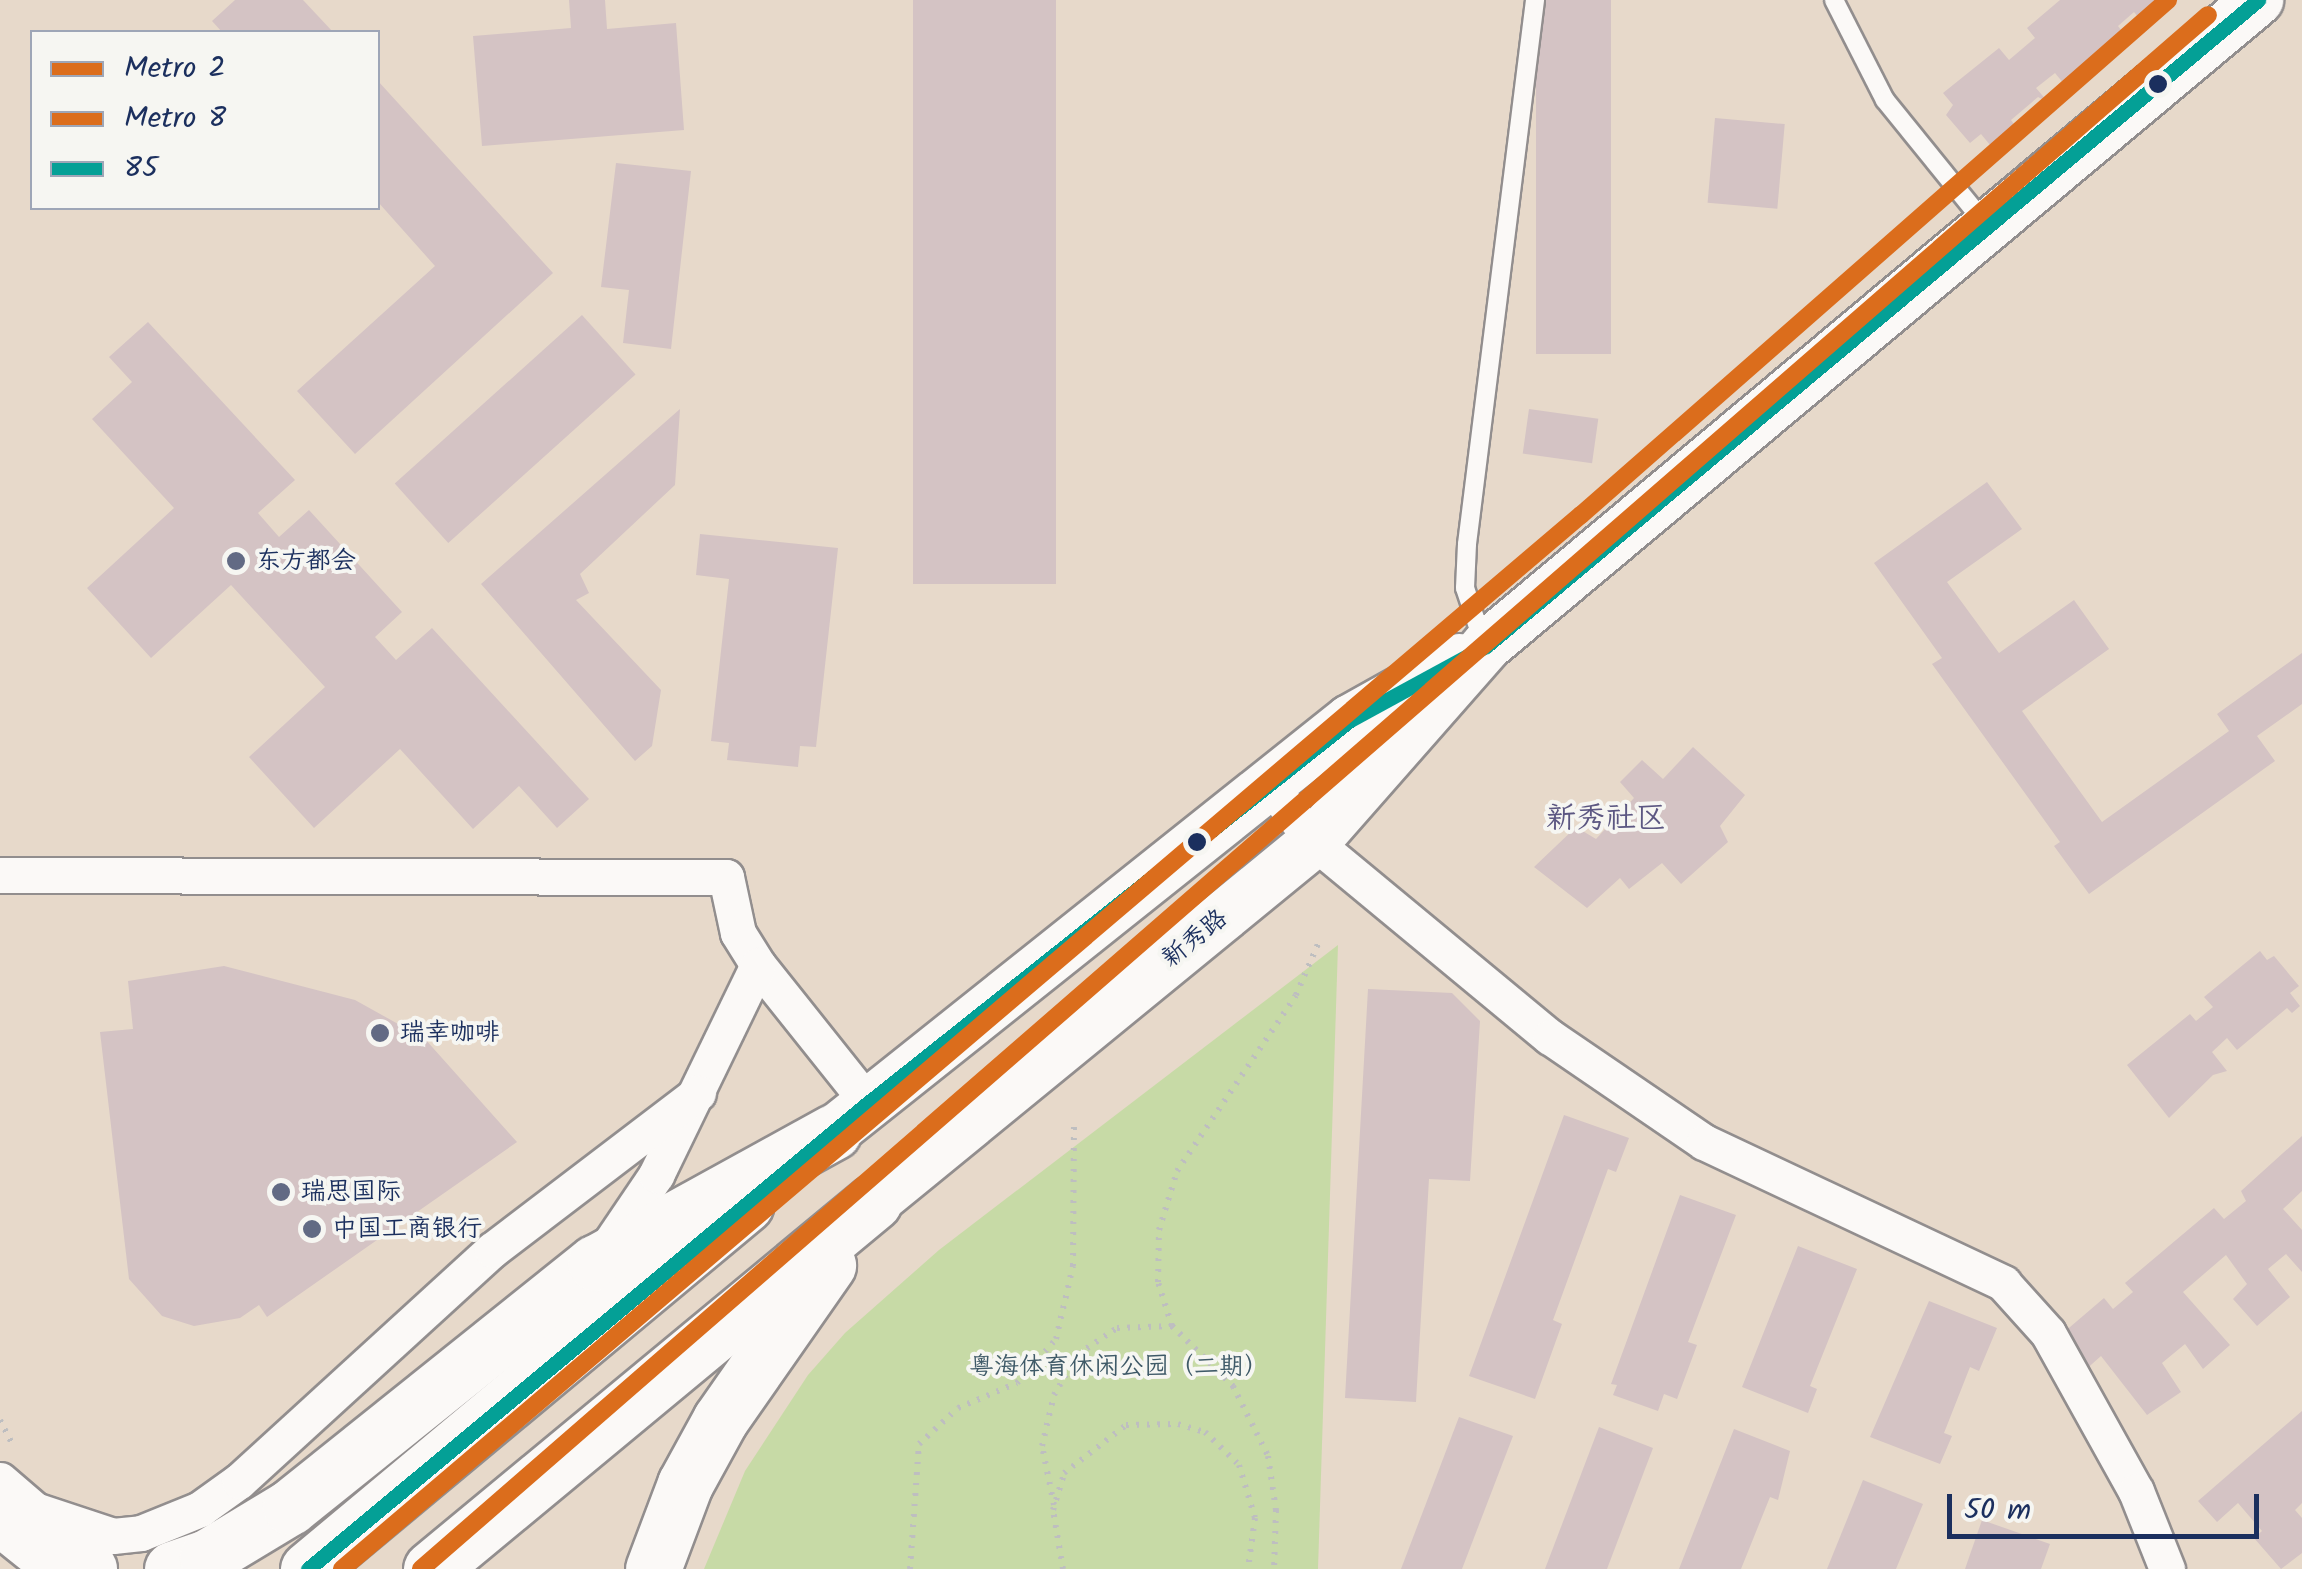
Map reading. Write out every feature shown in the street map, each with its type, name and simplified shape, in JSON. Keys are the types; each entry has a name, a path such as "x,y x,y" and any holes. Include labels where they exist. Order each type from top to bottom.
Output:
{"main road":[{"name":"新秀路","path":"874,1202 1314,842 1486,646 2258,0"},
{"name":"新秀路","path":"851,1118 1350,720 1486,646"},
{"path":"172,1569 207,1557 290,1507 595,1262 851,1118"},
{"path":"308,1569 851,1118"},
{"path":"446,1557 874,1202"},
{"path":"653,1569 685,1484 737,1391 874,1202"},
{"path":"0,1517 56,1561 89,1569"}],"street":[{"path":"1269,784 1314,842 1550,1036 1704,1142 2003,1283 2048,1333 2136,1491 2167,1569"},
{"path":"0,875 726,878 738,934 851,1118"},
{"path":"595,1262 656,1175 758,965"},
{"path":"0,1480 60,1522 114,1536 141,1533 200,1509 492,1250 698,1093"}],"lane":[{"path":"1486,646 1465,588 1467,544 1534,0"},
{"path":"1834,0 1885,100 1987,226"}],"path":[{"path":"1274,1569 1276,1510 1268,1456 1215,1362 1172,1326 1158,1282 1159,1230 1177,1171 1296,995 1318,944"},
{"path":"910,1569 920,1444 958,1408 1017,1383 1056,1338 1073,1266 1074,1126"},
{"path":"1064,1569 1042,1446 1054,1395 1078,1354 1117,1328 1172,1326"},
{"path":"1054,1505 1064,1473 1126,1425 1178,1424 1205,1432 1239,1465 1255,1518 1248,1569"}],"green space":[{"name":"粤海体育休闲公园（二期）","path":"1338,945 1318,1569 704,1569 745,1471 808,1375 845,1333 939,1250"}],"building":[{"path":"235,0 303,0 331,30 220,30 212,21"},
{"path":"569,0 605,0 607,29 676,23 684,130 482,146 473,36 571,28"},
{"path":"913,0 1056,0 1056,584 913,584"},
{"path":"1536,0 1611,0 1611,354 1536,354"},
{"path":"2060,0 2169,0 2147,28 2134,12 2118,26 2130,42 2123,48 2112,44 2069,90 2055,73 2036,88 2048,102 2038,97 2011,120 2019,131 1995,151 1981,134 1970,143 1946,115 1953,105 1943,93 1999,48 2009,60 2035,38 2027,28"},
{"path":"380,83 553,273 355,454 297,391 435,266 380,204"},
{"path":"1715,118 1785,124 1777,209 1708,203"},
{"path":"616,163 691,171 671,349 623,343 629,290 601,287"},
{"path":"582,315 636,374 448,543 395,484"},
{"name":"东方都会","path":"148,322 295,480 258,513 279,537 309,510 402,612 375,637 396,660 432,628 589,799 557,828 519,786 473,829 400,749 314,828 249,757 325,687 231,585 151,658 87,588 174,508 92,419 132,382 109,357"},
{"path":"680,409 675,485 580,574 589,593 576,600 661,690 652,746 635,761 481,584"},
{"path":"1529,409 1598,419 1592,463 1523,454"},
{"path":"1987,482 2022,529 1947,582 1999,653 2074,600 2109,649 2022,711 2102,822 2229,731 2217,714 2302,653 2302,704 2257,736 2275,761 2089,894 2054,846 2060,842 1932,664 1942,658 1874,563"},
{"path":"700,534 838,548 816,747 800,746 798,767 727,760 729,743 711,741 729,579 696,575"},
{"path":"1693,747 1745,795 1720,826 1728,842 1681,884 1662,863 1629,889 1620,878 1587,908 1534,867 1576,827 1596,839 1634,798 1620,782 1642,760 1663,779"},
{"path":"2260,951 2267,960 2274,956 2299,986 2290,993 2300,1006 2292,1013 2287,1008 2237,1050 2227,1038 2212,1052 2227,1071 2213,1075 2169,1118 2127,1065 2190,1014 2196,1021 2213,1007 2204,997"},
{"name":"瑞思国际","path":"224,966 355,1000 425,1039 517,1142 267,1317 259,1305 240,1318 194,1326 162,1316 129,1279 100,1032 133,1029 128,981"},
{"path":"1368,989 1452,993 1480,1021 1470,1181 1429,1179 1416,1402 1345,1398"},
{"path":"1564,1115 1629,1138 1616,1172 1608,1169 1553,1320 1562,1324 1535,1399 1469,1376"},
{"path":"2302,1136 2302,1191 2283,1209 2302,1230 2302,1272 2286,1254 2268,1269 2290,1297 2257,1326 2233,1299 2247,1284 2226,1255 2183,1292 2230,1345 2203,1369 2185,1344 2162,1363 2181,1392 2147,1415 2101,1356 2083,1372 2056,1339 2104,1298 2113,1309 2133,1292 2125,1283 2214,1208 2224,1219 2246,1201 2241,1191"},
{"path":"1680,1195 1736,1215 1688,1342 1697,1345 1677,1399 1664,1394 1658,1411 1613,1395 1617,1385 1611,1384"},
{"path":"1798,1246 1857,1269 1810,1386 1817,1389 1808,1413 1742,1387"},
{"path":"1929,1301 1997,1328 1979,1371 1970,1367 1944,1433 1952,1436 1940,1464 1870,1437"},
{"path":"2302,1411 2302,1503 2295,1510 2302,1518 2302,1553 2281,1569 2254,1538 2262,1531 2238,1503 2217,1522 2198,1501"},
{"path":"1459,1417 1513,1436 1462,1569 1401,1569"},
{"path":"1599,1427 1653,1448 1607,1569 1545,1569"},
{"path":"1734,1429 1790,1451 1778,1500 1770,1497 1741,1569 1679,1569"},
{"path":"1863,1480 1923,1504 1896,1569 1827,1569"},
{"path":"1982,1520 2050,1544 2041,1569 1965,1569"}],"metro line":[{"name":"2","path":"342,1569 1581,515 2168,0"},
{"name":"8","path":"421,1569 2208,15"}],"transit line":[{"name":"85","path":"308,1569 868,1103 1350,720 1486,646 2258,0"}],"place":[{"name":"东方都会","path":"236,561"},
{"name":"瑞幸咖啡","path":"380,1033"},
{"name":"瑞思国际","path":"281,1192"},
{"name":"中国工商银行","path":"312,1229"}],"district":[{"name":"新秀社区","path":"1606,819"}]}
